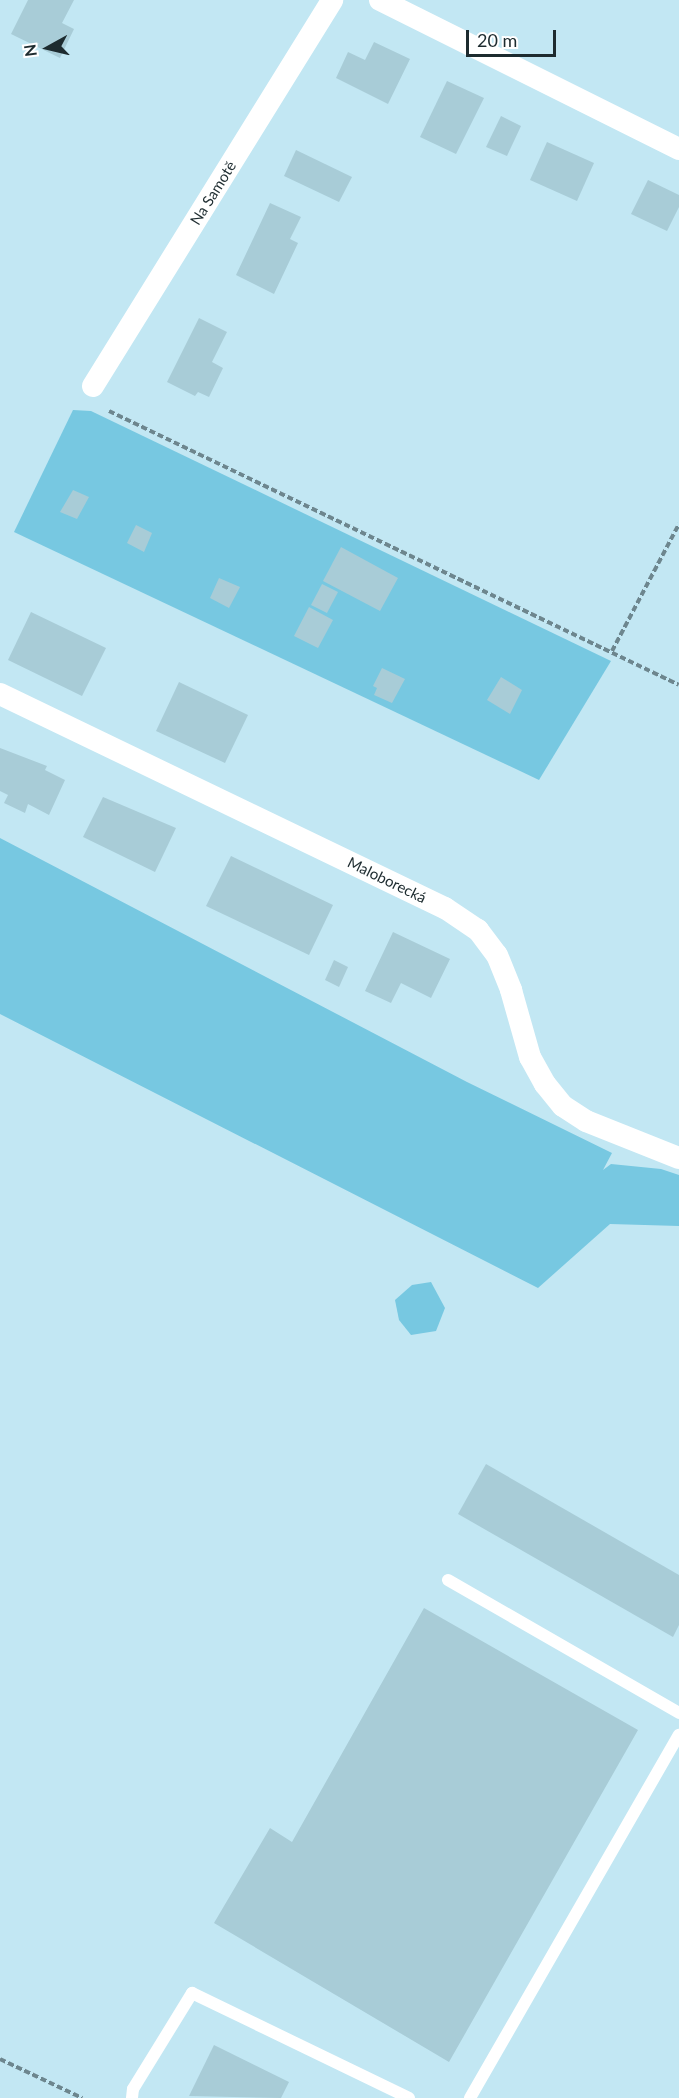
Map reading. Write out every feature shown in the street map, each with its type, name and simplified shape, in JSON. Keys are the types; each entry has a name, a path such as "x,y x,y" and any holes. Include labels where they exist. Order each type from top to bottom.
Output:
{"street":[{"name":"Na Samotě","path":"93,386 332,0"},
{"path":"380,0 679,149"},
{"name":"Maloborecká","path":"0,694 445,908 478,930 497,955 511,990 531,1057 545,1084 563,1106 586,1121 679,1158"}],"lane":[{"path":"448,1580 679,1713"},
{"path":"470,2098 679,1735"},
{"path":"132,2098 133,2089 192,1993 409,2098"}],"path":[{"path":"109,411 679,685"},
{"path":"612,651 679,524"},
{"path":"0,2059 82,2098"}],"shaded area":[{"path":"73,410 91,411 611,661 539,780 14,532"},
{"path":"0,838 467,1082 612,1153 603,1170 611,1164 661,1169 679,1175 679,1226 610,1224 538,1288 0,1014"},
{"path":"431,1282 445,1308 436,1331 411,1335 399,1320 395,1300 412,1285"}],"building":[{"path":"28,0 74,0 62,23 74,29 60,58 11,34"},
{"path":"374,42 410,59 388,104 336,78 348,52 365,60"},
{"path":"447,81 484,98 456,154 420,137"},
{"path":"501,116 521,126 507,156 486,147"},
{"path":"547,142 594,163 577,201 530,180"},
{"path":"296,150 352,177 339,202 284,176"},
{"path":"648,180 679,195 679,207 667,231 631,214"},
{"path":"270,203 301,217 290,239 298,243 274,294 236,275"},
{"path":"199,318 227,332 212,362 223,368 209,397 198,392 195,396 167,382"},
{"path":"73,490 89,497 77,519 60,512"},
{"path":"136,525 152,533 144,552 127,543"},
{"path":"341,547 398,578 380,611 323,581"},
{"path":"219,578 240,587 229,608 210,598"},
{"path":"322,584 338,592 327,613 311,605"},
{"path":"309,607 333,620 318,648 294,636"},
{"path":"31,612 106,648 82,696 8,660"},
{"path":"382,668 405,679 392,703 374,695 377,688 373,686"},
{"path":"501,677 522,690 510,714 487,700"},
{"path":"179,682 248,715 225,763 156,731"},
{"path":"0,748 47,766 45,770 65,780 49,815 28,804 25,813 4,803 8,795 0,791"},
{"path":"103,797 176,828 155,872 83,837"},
{"path":"231,856 333,905 309,955 206,906"},
{"path":"393,932 450,959 431,998 401,983 391,1003 365,991"},
{"path":"334,960 348,967 339,987 325,980"},
{"path":"486,1464 679,1575 679,1625 673,1637 458,1514"},
{"path":"424,1608 638,1730 449,2062 214,1923 270,1828 292,1842"},
{"path":"214,2045 289,2082 281,2098 189,2096"}]}
